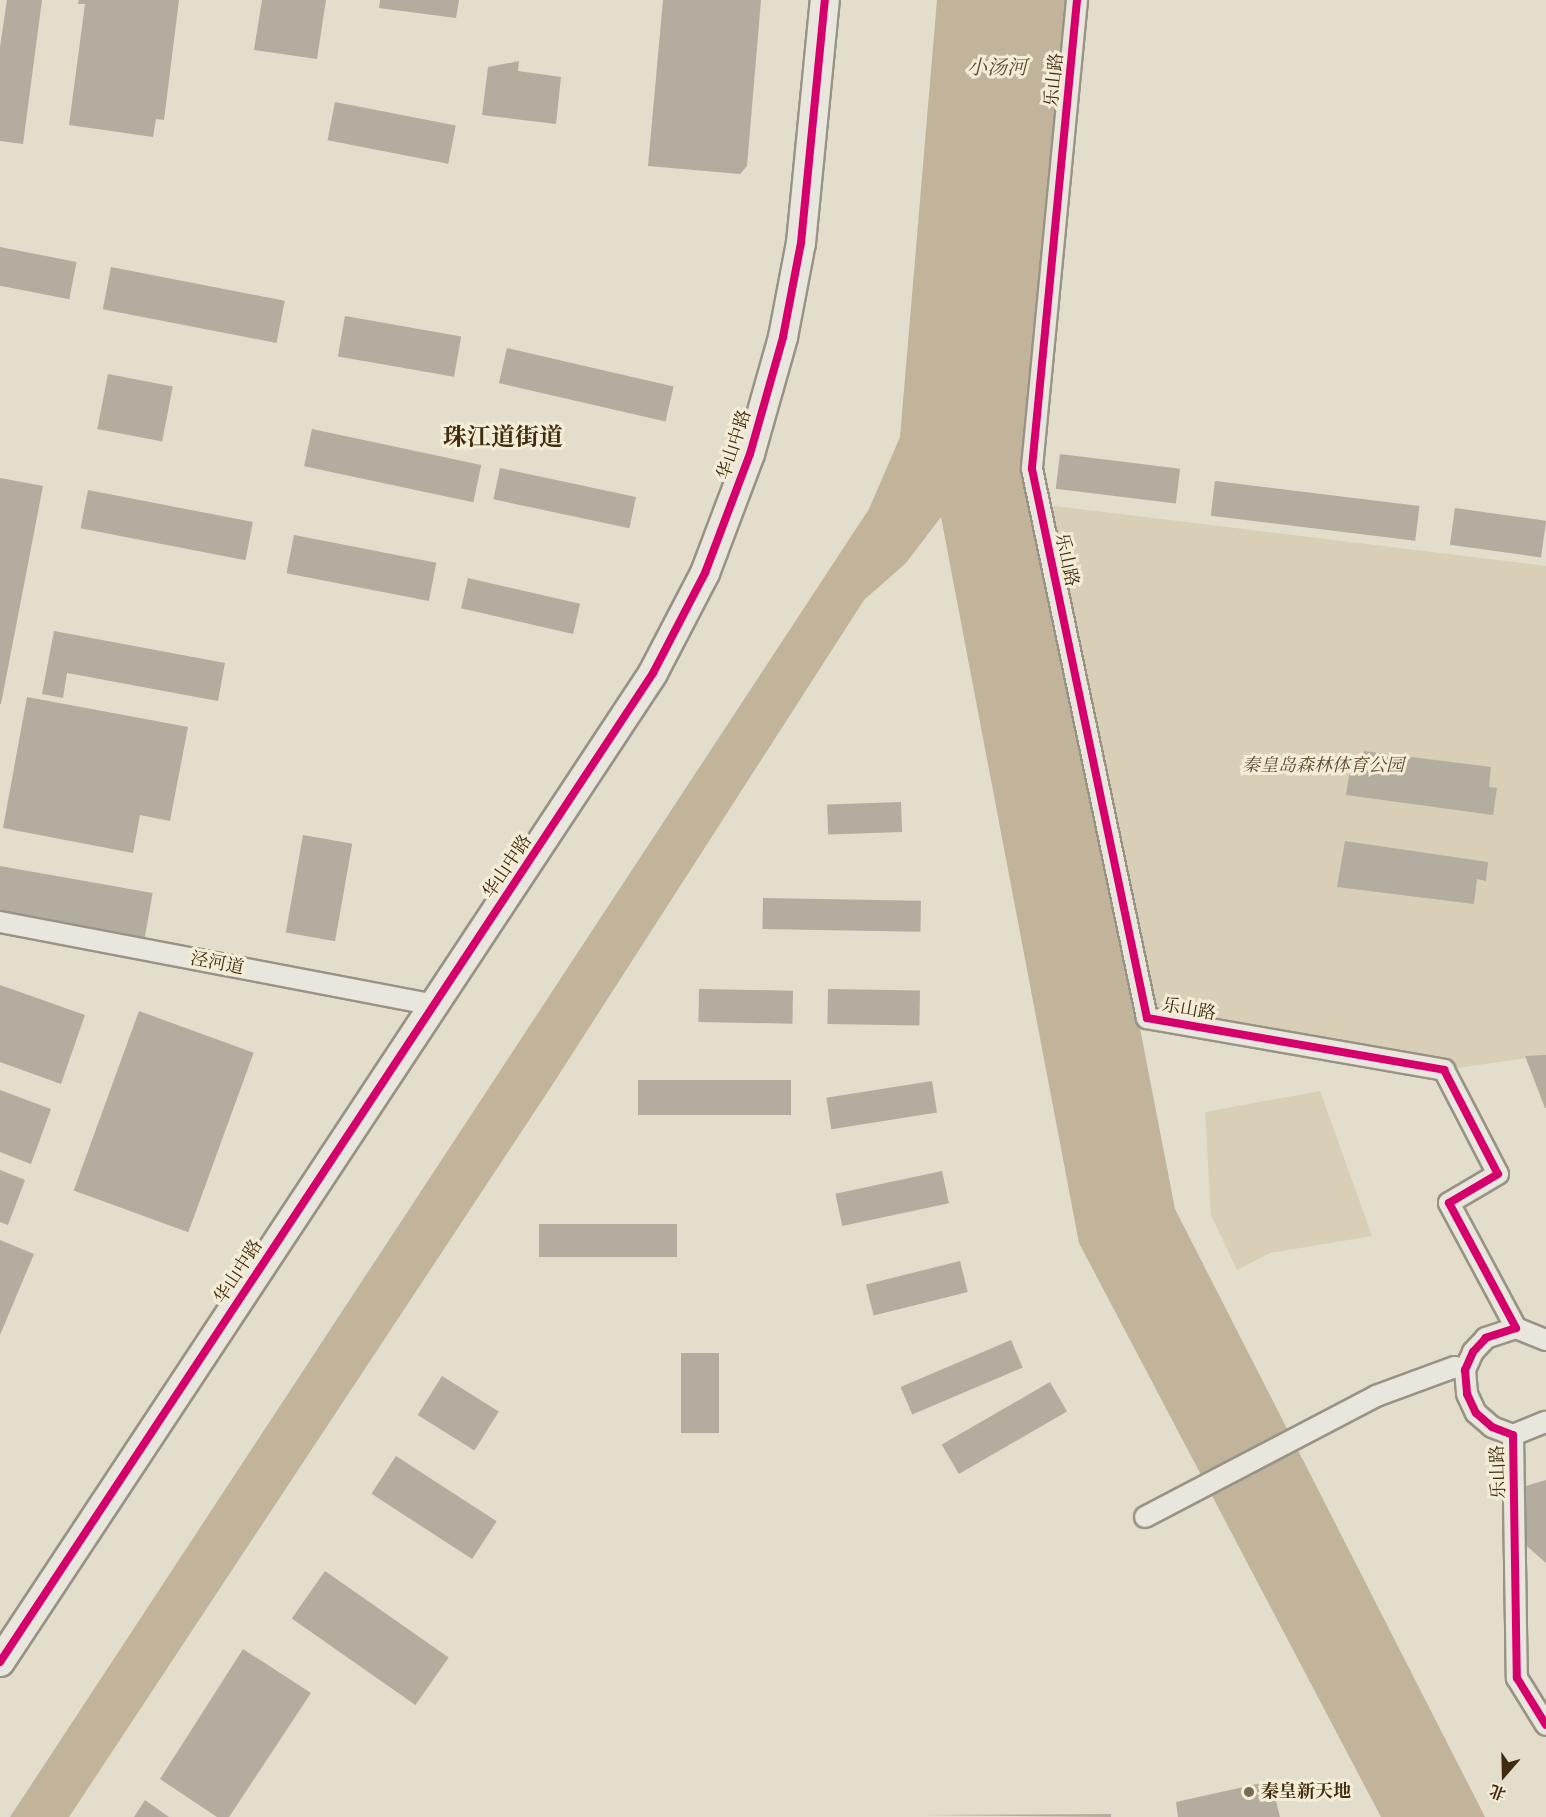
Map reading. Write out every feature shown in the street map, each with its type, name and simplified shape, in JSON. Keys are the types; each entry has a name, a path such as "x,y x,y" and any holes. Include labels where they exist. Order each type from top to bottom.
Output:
{"street":[{"name":"华山中路","path":"0,1662 653,674 705,573 750,454 783,337 801,243 825,0"},
{"name":"乐山路","path":"1077,0 1032,469 1147,1018 1444,1070 1498,1174 1449,1203 1516,1328"},
{"name":"泾河道","path":"0,922 434,1005"},
{"path":"1145,1517 1376,1396 1455,1367 1465,1370 1473,1352 1486,1338 1516,1328 1546,1340"},
{"name":"乐山路","path":"1465,1370 1467,1394 1476,1413 1492,1427 1513,1435 1546,1422"},
{"name":"乐山路","path":"1513,1435 1517,1678 1546,1725"}],"green space":[{"name":"秦皇岛森林体育公园","path":"1038,504 1546,566 1546,1055 1444,1070 1147,1018"},
{"path":"1320,1091 1372,1236 1270,1253 1237,1270 1211,1215 1205,1112"}],"water":[{"name":"小汤河","path":"937,0 1068,0 1028,451 1175,1209 1485,1817 1381,1817 1079,1243 941,517 906,563 864,600 549,1090 69,1817 10,1817 869,509 900,437"}],"building":[{"path":"7,0 42,0 23,144 0,141 0,47"},
{"path":"79,0 179,0 164,120 156,119 153,137 69,125 85,4 78,4"},
{"path":"262,0 326,0 317,59 254,50"},
{"path":"380,0 459,0 456,18 379,8"},
{"path":"663,0 761,0 747,166 740,174 648,166"},
{"path":"519,61 518,71 561,77 556,124 482,115 488,67"},
{"path":"335,102 456,125 448,164 328,140"},
{"path":"0,247 77,262 69,299 0,286"},
{"path":"111,267 285,301 277,343 103,309"},
{"path":"345,316 461,336 454,377 338,356"},
{"path":"507,348 674,386 666,422 499,383"},
{"path":"108,374 173,387 162,442 97,429"},
{"path":"312,429 481,465 473,502 304,466"},
{"path":"1060,454 1180,469 1176,503 1056,489"},
{"path":"500,468 636,497 629,528 493,499"},
{"path":"0,478 43,486 1,704 0,704"},
{"path":"1215,481 1419,506 1415,541 1211,516"},
{"path":"88,490 253,522 245,560 81,528"},
{"path":"1455,508 1546,521 1541,557 1450,545"},
{"path":"294,535 436,563 429,601 287,573"},
{"path":"468,578 580,604 573,634 461,608"},
{"path":"54,631 225,663 218,701 67,673 63,698 42,694"},
{"path":"27,697 188,727 170,821 140,815 133,853 3,828"},
{"path":"1364,751 1491,767 1489,787 1497,788 1493,815 1346,795 1350,769 1361,770"},
{"path":"901,802 902,832 828,835 827,805"},
{"path":"303,835 352,844 335,941 286,932"},
{"path":"1345,841 1488,862 1486,881 1477,879 1474,904 1337,887"},
{"path":"0,866 153,893 145,937 0,912"},
{"path":"763,898 921,901 920,932 762,929"},
{"path":"0,985 85,1015 61,1084 0,1062"},
{"path":"699,989 793,991 792,1024 698,1022"},
{"path":"828,989 920,991 919,1026 827,1024"},
{"path":"139,1011 254,1053 188,1232 74,1190"},
{"path":"1546,1055 1546,1108 1545,1108 1525,1056"},
{"path":"638,1080 791,1080 791,1115 638,1115"},
{"path":"932,1081 937,1113 831,1129 826,1098"},
{"path":"0,1090 51,1109 31,1164 0,1152"},
{"path":"0,1170 25,1180 8,1225 0,1222"},
{"path":"942,1171 949,1203 842,1226 835,1194"},
{"path":"539,1224 677,1224 677,1257 539,1257"},
{"path":"0,1240 34,1254 0,1335"},
{"path":"960,1261 968,1292 874,1316 866,1284"},
{"path":"1011,1340 1023,1368 912,1415 901,1387"},
{"path":"681,1353 719,1353 719,1433 681,1433"},
{"path":"442,1376 499,1412 474,1451 418,1415"},
{"path":"1050,1382 1067,1411 959,1474 942,1444"},
{"path":"396,1456 497,1521 472,1559 371,1494"},
{"path":"1546,1480 1546,1563 1502,1524 1516,1489"},
{"path":"325,1571 449,1658 415,1705 292,1619"},
{"path":"243,1649 311,1693 229,1817 217,1817 160,1779"},
{"name":"秦皇新天地","path":"1271,1781 1280,1817 1178,1817 1176,1802"},
{"path":"145,1800 169,1817 134,1817"},
{"path":"1111,1814 1111,1817 923,1815"}],"cycle path":[{"path":"0,1662 653,673 705,573 750,454 783,337 801,243 825,0"},
{"path":"1077,0 1032,469 1147,1018 1444,1070 1498,1174 1449,1203 1516,1328 1486,1338 1473,1352 1465,1370 1467,1394 1476,1413 1492,1427 1513,1435 1517,1678 1546,1725"}],"place":[{"name":"秦皇新天地","path":"1249,1792"}],"district":[{"name":"珠江道街道","path":"503,439"}]}
